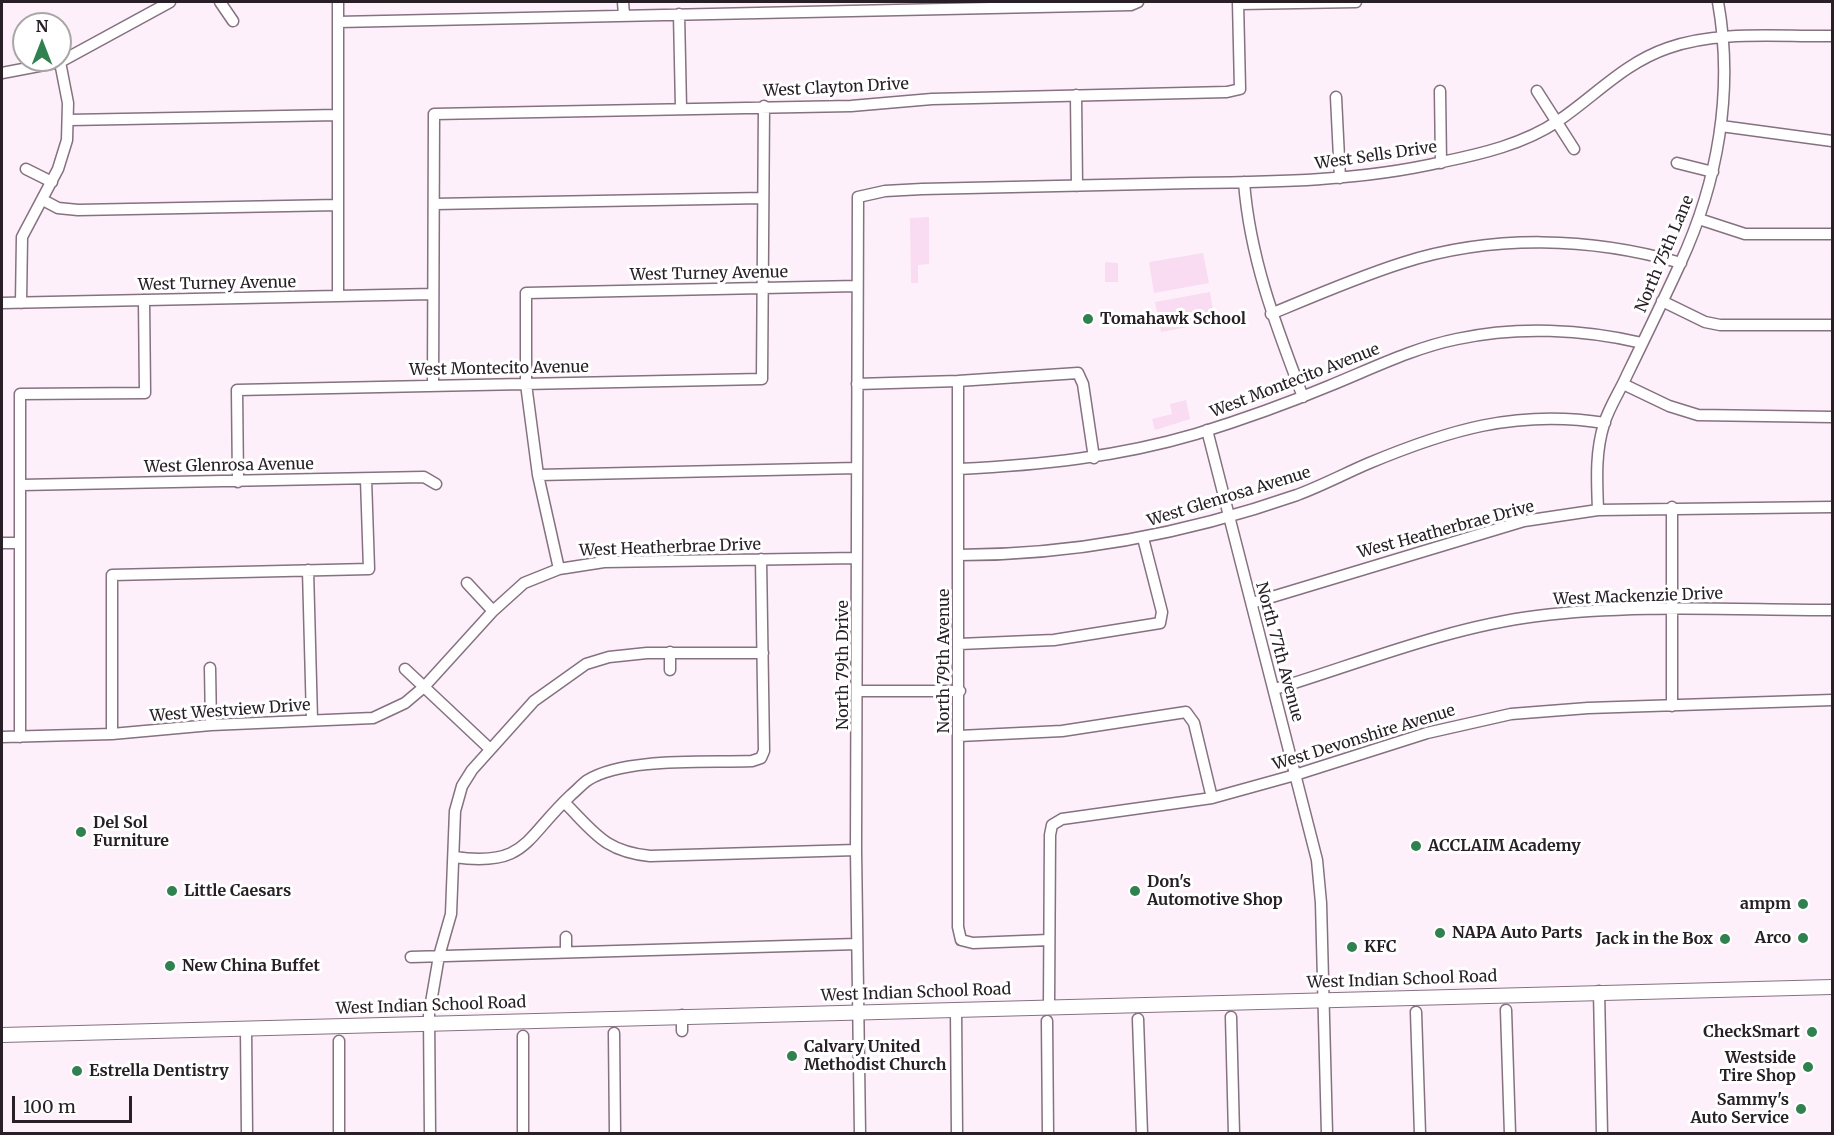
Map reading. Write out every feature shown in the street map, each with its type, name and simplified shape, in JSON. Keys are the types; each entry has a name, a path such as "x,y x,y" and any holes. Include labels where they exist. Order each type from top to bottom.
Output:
{"main road":[{"name":"West Indian School Road","path":"2,1035 1599,991 1833,987"}],"street":[{"path":"72,55 170,2"},
{"path":"220,2 233,21"},
{"path":"338,2 338,297"},
{"path":"623,2 624,15"},
{"path":"338,22 1050,4 1131,5 1138,2"},
{"path":"1238,3 1356,2"},
{"name":"North 75th Lane","path":"1598,510 1596,469 1605,423 1681,263 1699,219 1713,172 1721,126 1725,38 1718,2"},
{"name":"West Clayton Drive","path":"434,204 434,114 851,106 932,99 1227,92 1240,89 1238,3"},
{"path":"679,14 681,108"},
{"name":"West Sells Drive","path":"858,197 904,190 1340,178 1441,163 1523,139 1557,122 1614,76 1643,58 1692,41 1725,38 1833,36"},
{"path":"21,303 22,237 52,182 63,155 69,120 62,72"},
{"path":"1440,91 1441,163"},
{"path":"1537,91 1574,149"},
{"path":"1076,95 1077,186"},
{"path":"1336,97 1340,178"},
{"path":"764,106 764,287"},
{"path":"69,120 338,115"},
{"path":"1721,126 1833,141"},
{"path":"1677,163 1713,172"},
{"path":"26,169 52,182"},
{"path":"1244,182 1257,269 1271,314 1303,397"},
{"name":"North 79th Drive","path":"858,197 856,850 860,1134"},
{"path":"433,386 434,204 763,198"},
{"path":"43,200 58,208 78,210 338,205"},
{"path":"1699,219 1745,234 1833,234"},
{"path":"1271,314 1404,262 1496,244 1588,243 1636,250 1681,263"},
{"name":"West Turney Avenue","path":"526,384 526,293 857,286"},
{"name":"West Montecito Avenue","path":"238,482 237,390 762,379 764,287"},
{"name":"West Turney Avenue","path":"2,303 433,294"},
{"path":"20,737 20,394 145,393 144,300"},
{"path":"1662,301 1705,322 1720,325 1833,325"},
{"name":"West Montecito Avenue","path":"959,469 1022,466 1094,458 1145,448 1207,430 1303,397 1400,357 1457,339 1545,331 1587,333 1642,343"},
{"path":"857,384 958,381 1078,373 1083,384 1094,458"},
{"name":"North 79th Avenue","path":"958,381 960,691 958,927 962,940 973,943 1049,940"},
{"path":"526,384 538,475 558,569"},
{"path":"1623,384 1669,406 1698,416 1833,417"},
{"name":"West Glenrosa Avenue","path":"959,555 1044,552 1143,538 1297,495 1449,432 1512,419 1551,417 1605,423"},
{"name":"North 77th Avenue","path":"1207,430 1317,860 1321,903 1327,1134"},
{"path":"538,475 857,468"},
{"name":"West Glenrosa Avenue","path":"21,485 424,477 436,484"},
{"path":"112,734 112,575 369,569 366,479"},
{"path":"1672,507 1672,706"},
{"name":"West Heatherbrae Drive","path":"1252,603 1524,521 1598,510 1672,507 1833,507"},
{"path":"959,644 1054,640 1160,623 1162,612 1143,538"},
{"path":"2,543 20,543"},
{"name":"West Heatherbrae Drive","path":"424,687 493,611 524,584 558,569 604,562 857,558"},
{"path":"454,858 482,861 502,858 522,849 564,802 588,780 616,768 752,761 761,758 764,751 764,653 761,559"},
{"path":"308,570 312,720"},
{"path":"467,583 493,611"},
{"name":"West Mackenzie Drive","path":"1275,689 1470,628 1537,616 1602,611 1833,610"},
{"path":"430,1134 428,1023 439,956 451,914 455,811 462,786 479,760 534,701 586,664 609,657 670,652 764,653"},
{"path":"670,652 670,670"},
{"path":"210,668 211,725"},
{"path":"405,669 490,749"},
{"name":"West Westview Drive","path":"2,737 112,734 211,725 373,718 405,704 424,687"},
{"path":"858,691 960,691"},
{"name":"West Devonshire Avenue","path":"1049,940 1050,835 1053,825 1062,819 1212,798 1295,775 1427,733 1511,714 1588,708 1833,700"},
{"path":"959,736 1062,731 1186,712 1194,723 1212,798"},
{"path":"564,802 605,843 625,853 650,856 856,850"},
{"path":"566,937 566,952"},
{"path":"1049,940 1050,1006"},
{"path":"411,957 857,944"},
{"path":"1599,991 1602,1134"},
{"path":"957,1009 957,1134"},
{"path":"1506,1010 1510,1134"},
{"path":"1416,1012 1419,1134"},
{"path":"682,1016 682,1032"},
{"path":"1230,1017 1234,1134"},
{"path":"1138,1019 1142,1134"},
{"path":"1047,1021 1048,1134"},
{"path":"246,1028 247,1134"},
{"path":"614,1033 615,1134"},
{"path":"523,1036 523,1134"},
{"path":"339,1041 339,1134"}],"shaded area":[{"path":"929,217 929,264 918,265 918,283 911,283 910,218"},
{"path":"1203,253 1209,283 1154,293 1149,262"},
{"path":"1105,262 1118,263 1118,282 1105,282"},
{"path":"1210,292 1215,322 1161,332 1155,302"},
{"path":"1186,400 1190,419 1155,430 1152,419 1172,414 1170,404"}],"place":[{"name":"Tomahawk School","path":"1088,319"},
{"name":"Del Sol Furniture","path":"81,832"},
{"name":"ACCLAIM Academy","path":"1416,846"},
{"name":"Little Caesars","path":"172,891"},
{"name":"Don's Automotive Shop","path":"1135,891"},
{"name":"ampm","path":"1803,904"},
{"name":"NAPA Auto Parts","path":"1440,933"},
{"name":"Arco","path":"1803,938"},
{"name":"Jack in the Box","path":"1725,939"},
{"name":"KFC","path":"1352,947"},
{"name":"New China Buffet","path":"170,966"},
{"name":"CheckSmart","path":"1812,1032"},
{"name":"Calvary United Methodist Church","path":"792,1056"},
{"name":"Westside Tire Shop","path":"1808,1067"},
{"name":"Estrella Dentistry","path":"77,1071"},
{"name":"Sammy's Auto Service","path":"1801,1109"}]}
